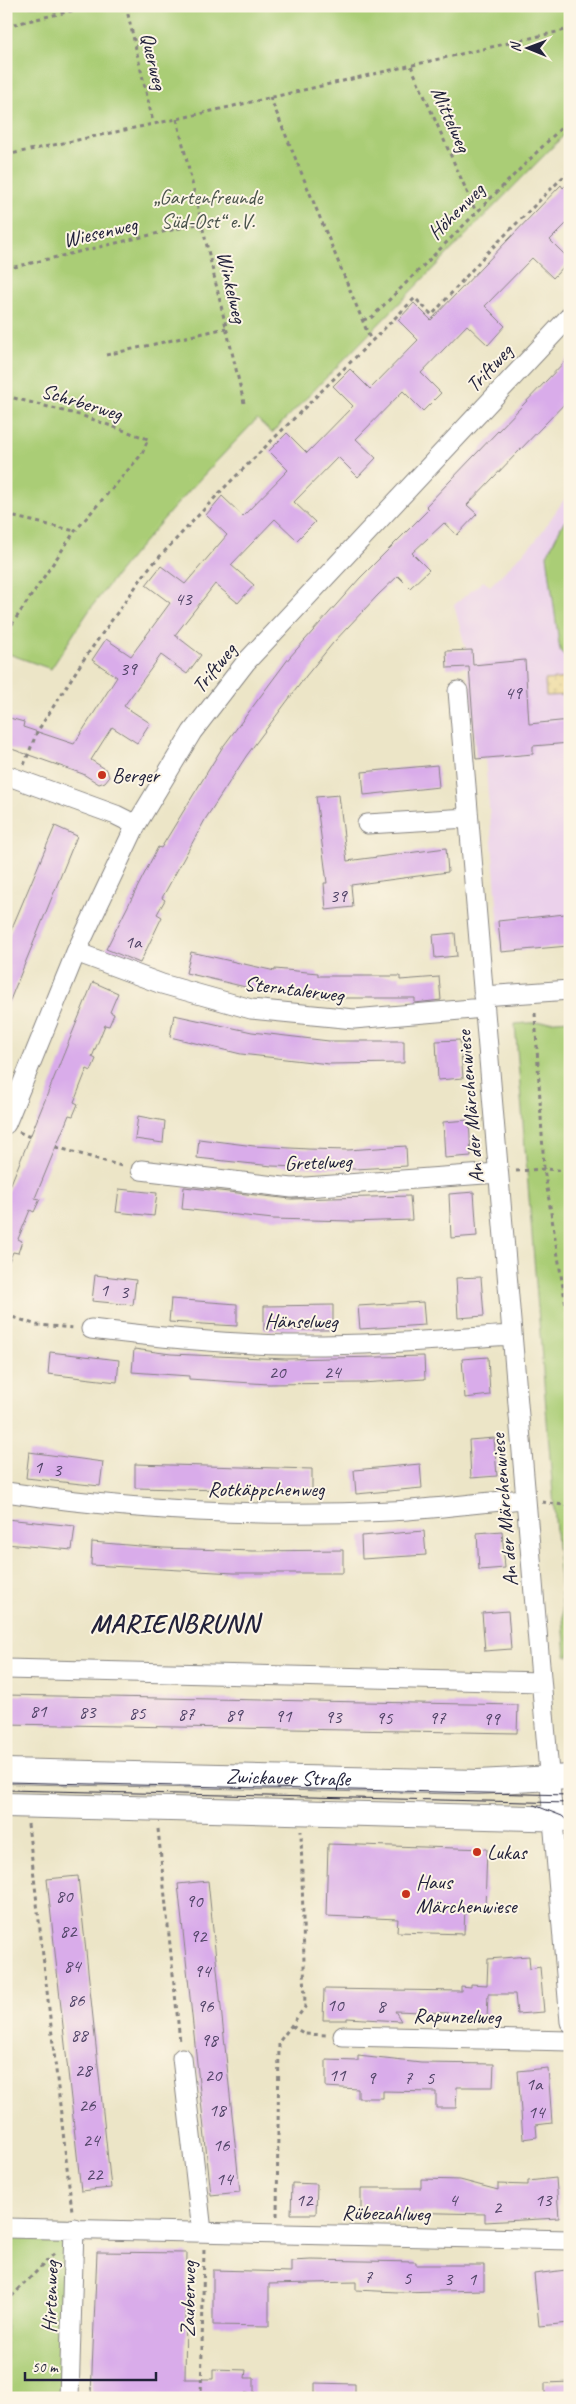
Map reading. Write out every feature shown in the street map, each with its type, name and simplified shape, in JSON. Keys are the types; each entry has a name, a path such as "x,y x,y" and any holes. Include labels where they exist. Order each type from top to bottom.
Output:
{"main road":[{"name":"Zwickauer Straße","path":"6,1772 478,1782 560,1777"},
{"name":"Zwickauer Straße","path":"16,1805 561,1819"}],"street":[{"name":"Triftweg","path":"6,1124 76,952 136,825 192,732 246,662 570,316"},
{"name":"An der Märchenwiese","path":"458,691 541,1682 560,1777 570,2022"},
{"path":"12,777 108,812 136,825"},
{"path":"366,824 468,818"},
{"name":"Sterntalerweg","path":"76,952 162,984 250,1009 354,1019 484,1002"},
{"path":"484,1002 570,990"},
{"name":"Gretelweg","path":"140,1170 292,1188 498,1173"},
{"name":"Hänselweg","path":"91,1329 184,1340 287,1345 379,1344 512,1335"},
{"name":"Rotkäppchenweg","path":"6,1492 64,1501 180,1511 298,1513 392,1511 526,1500"},
{"path":"6,1669 541,1682"},
{"name":"Rapunzelweg","path":"343,2036 570,2041"},
{"path":"182,2058 202,2231"},
{"name":"Rübezahlweg","path":"6,2228 570,2240"},
{"name":"Hirtenweg","path":"69,2398 74,2228"}],"path":[{"path":"6,26 93,6"},
{"name":"Querweg","path":"126,6 153,123"},
{"path":"6,155 177,119 570,29"},
{"name":"Mittelweg","path":"411,66 476,212"},
{"path":"270,97 371,341"},
{"name":"Winkelweg","path":"177,119 244,403"},
{"name":"Höhenweg","path":"362,320 372,317 570,119"},
{"path":"12,777 84,659 149,568 224,488 415,298 432,315 486,254 570,170"},
{"name":"Wiesenweg","path":"6,269 201,223"},
{"path":"106,356 226,328"},
{"name":"Schrberweg","path":"6,396 84,416 148,439 142,454 75,531"},
{"path":"6,515 75,531 6,633"},
{"path":"536,1013 544,1169 570,1331"},
{"path":"56,1147 112,1165 140,1170"},
{"path":"498,1173 544,1169 570,1171"},
{"path":"6,1315 37,1326 91,1329"},
{"path":"526,1500 570,1506"},
{"path":"6,2302 51,2258 74,2228 55,2065 16,1805"},
{"path":"156,1808 182,2058"},
{"path":"276,2233 279,2042 305,2007 301,1813"},
{"path":"292,2026 305,2034 343,2036"},
{"name":"Zauberweg","path":"201,2398 205,2256 202,2231"}],"shaded area":[{"path":"570,491 570,937 567,938 568,946 501,952 485,758 466,667 466,650 454,605 483,581 490,586 536,540"}],"sand":[{"path":"570,678 570,695 546,696 545,680"}],"green space":[{"name":"„Gartenfreunde Süd-Ost“ e.V.","path":"6,6 570,6 570,129 272,433 257,419 172,510 112,581 87,613 51,669 6,653"},
{"path":"570,516 570,661 560,651 547,555 563,523"},
{"path":"570,1020 570,1656 566,1656 515,1024"},
{"path":"6,2228 74,2228 69,2398 6,2398"}],"building":[{"path":"570,181 570,220 550,240 570,260 553,278 532,258 485,306 505,326 488,345 467,325 421,373 441,393 423,411 403,391 356,439 376,458 358,477 338,457 294,502 315,522 297,540 275,519 231,565 254,585 238,603 215,584 175,635 201,655 187,674 161,655 124,706 150,723 137,743 112,727 91,760 107,770 109,777 105,782 99,784 83,774 6,747 6,717 24,722 23,727 74,744 117,677 92,660 106,639 131,656 170,603 146,585 161,566 185,584 227,535 206,515 222,496 243,516 288,470 269,451 287,433 307,453 353,406 333,386 350,369 370,389 418,340 398,320 414,303 431,320 561,185 563,188"},
{"path":"570,356 570,398 467,505 477,514 457,535 444,523 412,553 429,570 410,588 398,576 378,595 333,643 247,755 206,818 162,898 165,900 157,914 162,917 140,963 106,949 158,847 161,848 222,748 289,658 360,578 429,509 426,506"},
{"path":"472,650 473,665 525,660 529,724 570,720 570,743 533,746 533,754 476,759 469,667 447,668 446,651"},
{"path":"437,765 439,787 364,795 362,772"},
{"path":"339,795 347,861 446,848 448,872 351,885 353,907 326,910 324,883 327,883 316,797"},
{"path":"55,826 77,836 6,1010 6,942"},
{"path":"570,915 568,946 501,952 498,921"},
{"path":"455,933 457,956 435,958 433,935"},
{"path":"191,952 275,971 275,969 318,973 318,976 400,976 400,980 439,977 441,1000 415,1003 415,998 329,998 271,993 186,973"},
{"path":"93,982 118,993 110,1012 114,1014 109,1026 105,1025 92,1057 96,1059 91,1071 87,1069 74,1102 78,1104 73,1116 69,1115 35,1198 40,1199 34,1212 30,1210 18,1239 22,1241 18,1253 13,1252 6,1268 6,1196"},
{"path":"174,1015 252,1032 329,1041 404,1041 404,1063 329,1064 241,1054 170,1037"},
{"path":"460,1040 463,1078 438,1080 436,1041"},
{"path":"138,1116 165,1121 163,1143 135,1139"},
{"path":"469,1120 471,1156 445,1158 443,1122"},
{"path":"199,1139 254,1146 308,1149 348,1150 406,1146 407,1166 356,1169 272,1166 197,1158"},
{"path":"184,1187 291,1199 410,1196 412,1220 350,1222 273,1219 182,1209"},
{"path":"119,1189 157,1193 154,1216 116,1212"},
{"path":"474,1192 477,1236 451,1238 449,1194"},
{"path":"95,1275 136,1280 133,1305 92,1301"},
{"path":"481,1277 484,1316 458,1318 456,1278"},
{"path":"171,1299 237,1304 237,1326 169,1322"},
{"path":"423,1302 425,1325 360,1329 358,1306"},
{"path":"333,1305 333,1330 264,1330 264,1306"},
{"path":"134,1349 171,1354 286,1359 424,1356 425,1379 361,1383 268,1384 189,1379 189,1376 132,1372"},
{"path":"50,1352 119,1360 117,1382 48,1374"},
{"path":"488,1357 490,1395 465,1398 462,1359"},
{"path":"494,1438 497,1476 471,1478 469,1440"},
{"path":"29,1452 103,1462 100,1486 26,1478"},
{"path":"135,1464 312,1469 312,1492 135,1488"},
{"path":"420,1464 422,1488 356,1494 354,1470"},
{"path":"6,1519 75,1526 72,1550 6,1544"},
{"path":"424,1531 426,1555 362,1559 361,1536"},
{"path":"502,1531 505,1568 479,1570 477,1533"},
{"path":"92,1542 163,1548 253,1551 343,1550 343,1573 234,1573 91,1565"},
{"path":"508,1611 511,1649 485,1651 482,1613"},
{"path":"6,1695 518,1705 517,1733 6,1724"},
{"name":"Haus Märchenwiese","path":"328,1844 487,1849 485,1907 465,1907 464,1934 397,1932 398,1919 326,1916"},
{"path":"78,1876 111,2188 81,2191 47,1879"},
{"path":"208,1881 240,2192 211,2195 178,1884"},
{"path":"529,1956 530,1969 540,1967 544,2012 517,2014 515,1994 488,1994 487,2019 448,2019 448,2013 395,2011 401,2021 347,2018 347,2020 323,2020 324,1989 461,1991 461,1986 471,1987 471,1984 487,1985 488,1959"},
{"path":"358,2056 421,2063 494,2064 493,2087 457,2087 456,2108 436,2108 436,2092 383,2091 383,2098 358,2098 358,2089 326,2087 326,2060 358,2061"},
{"path":"548,2068 552,2123 536,2125 537,2137 523,2139 518,2071"},
{"path":"556,2178 559,2218 485,2222 485,2214 401,2212 401,2217 361,2217 361,2188 421,2188 421,2179 460,2180 498,2190 498,2184 528,2185 528,2181"},
{"path":"292,2183 317,2184 316,2214 291,2214"},
{"path":"97,2252 187,2253 185,2379 213,2379 213,2369 246,2370 245,2378 254,2378 254,2394 245,2393 245,2398 91,2395"},
{"path":"291,2261 416,2262 416,2265 484,2265 484,2290 398,2292 356,2290 356,2282 269,2284 269,2326 213,2325 213,2270 291,2272"},
{"path":"566,2270 570,2323 539,2326 534,2274"},
{"path":"570,2382 570,2398 545,2398 545,2383"},
{"path":"315,2383 355,2384 355,2398 315,2398"}],"tram line":[{"path":"6,1782 570,1795"},
{"path":"6,1790 570,1803"},
{"path":"534,1805 562,1816 570,1823"}],"place":[{"name":"Berger","path":"102,775"},
{"name":"Lukas","path":"477,1852"},
{"name":"Haus Märchenwiese","path":"406,1894"}],"district":[{"name":"MARIENBRUNN","path":"175,1623"}]}
